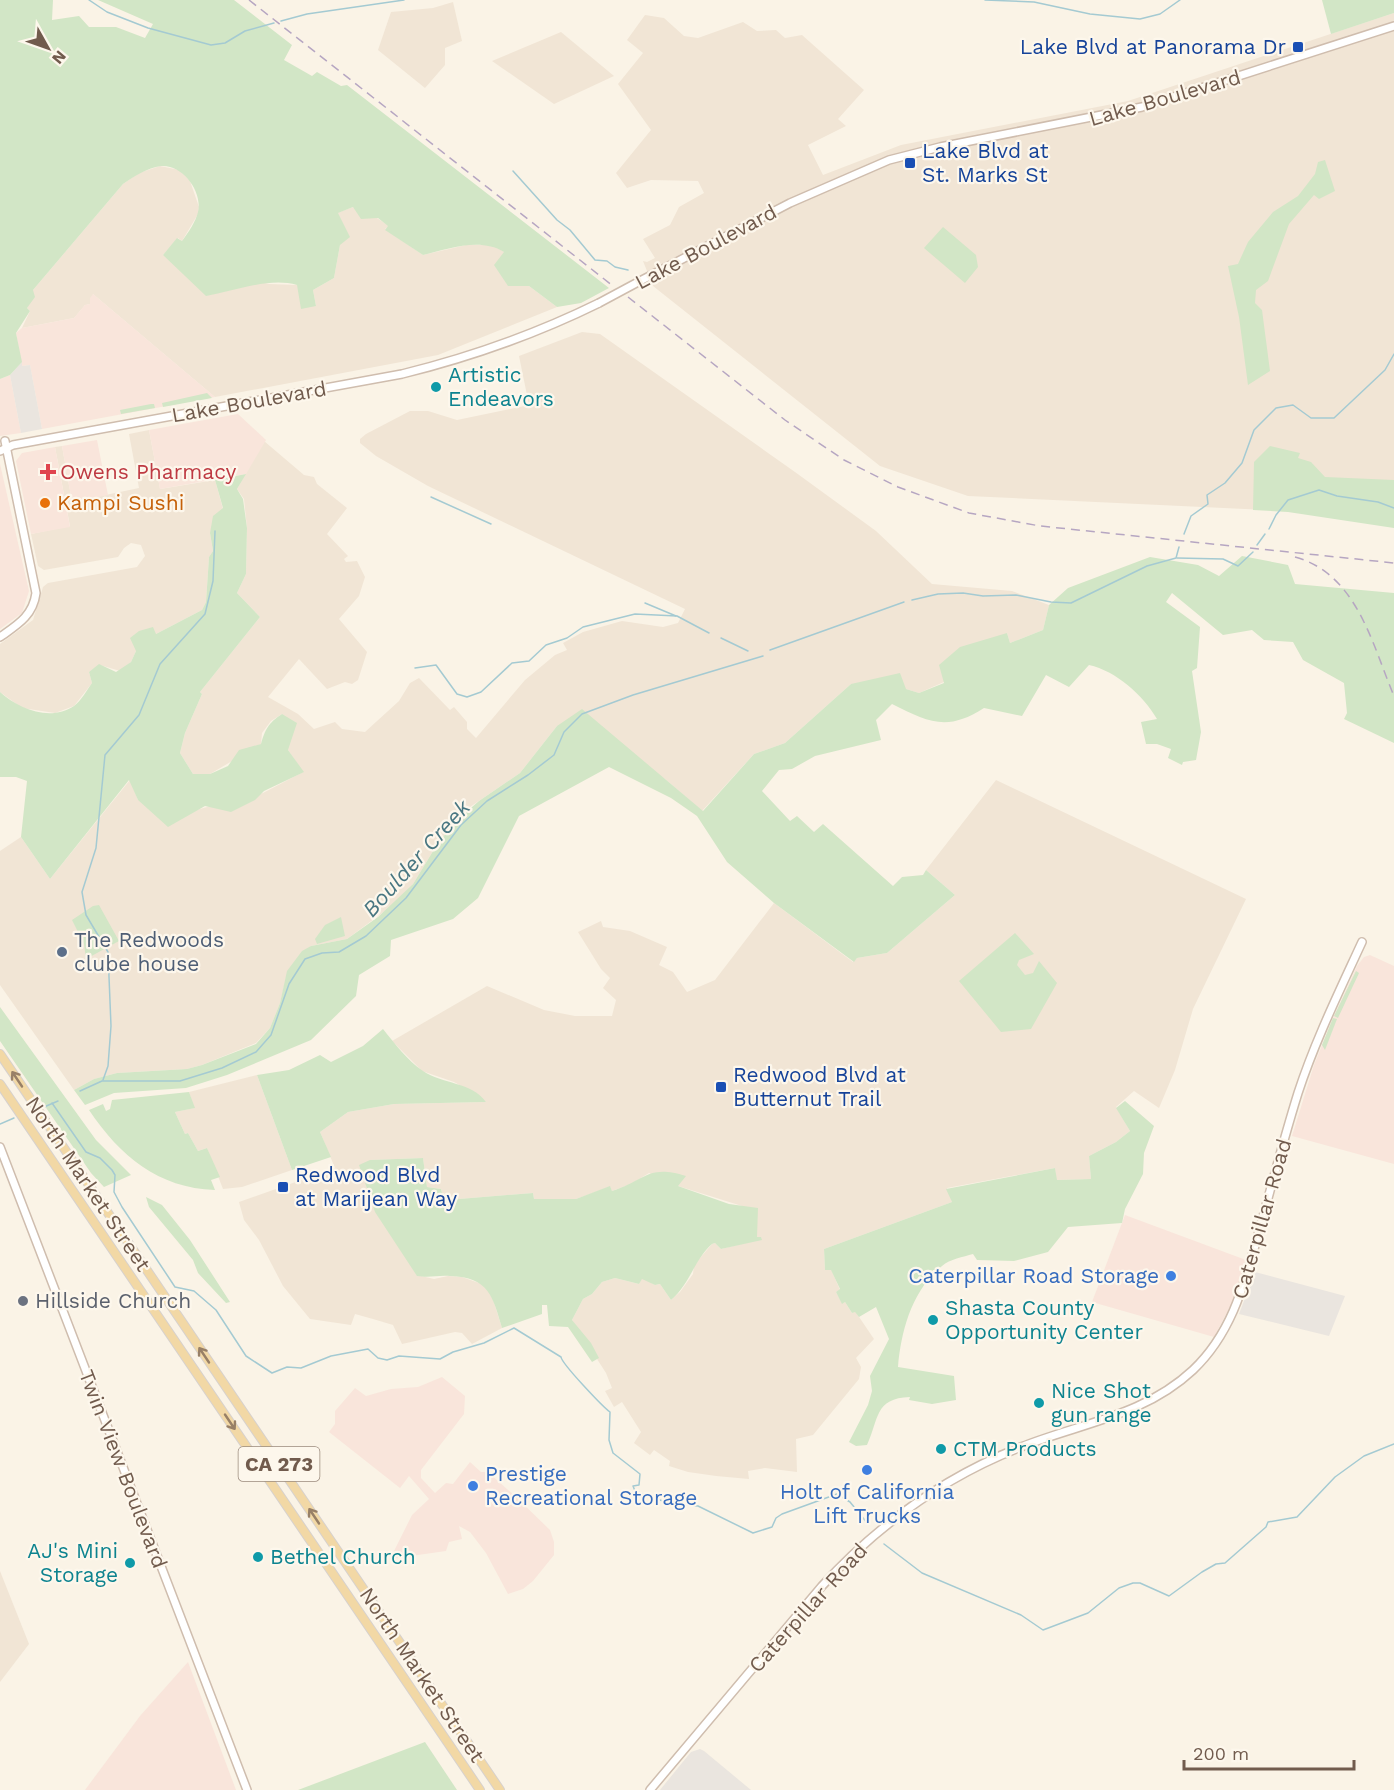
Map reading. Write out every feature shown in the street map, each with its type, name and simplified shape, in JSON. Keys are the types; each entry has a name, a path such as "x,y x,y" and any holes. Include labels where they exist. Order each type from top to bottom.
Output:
{"main road":[{"name":"North Market Street","path":"0,1054 500,1790"},
{"name":"North Market Street","path":"0,1084 480,1790"}],"street":[{"name":"Lake Boulevard","path":"6,448 393,376 444,364 543,328 599,303 790,203 889,160 940,147 1142,108 1394,26"},
{"path":"0,637 27,616 33,606 36,593 3,441"},
{"name":"Caterpillar Road","path":"650,1790 822,1587 850,1557 890,1522 938,1489 987,1462 1037,1441 1140,1407 1179,1382 1209,1353 1227,1326 1243,1292 1301,1084 1323,1027 1362,942"},
{"name":"Twin View Boulevard","path":"0,1147 248,1790"}],"shaded area":[{"path":"453,2 462,41 445,48 445,65 425,88 378,50 391,12 433,8"},
{"path":"1394,13 1394,516 968,496 880,466 653,286 643,261 647,262 655,258 643,239 670,225 679,207 704,193 698,181 651,180 627,188 616,173 651,130 618,84 643,53 627,40 645,15 664,18 684,36 698,38 743,22 757,31 776,30 785,38 802,35 864,90 838,119 846,126 808,145 823,175 901,145 1128,101"},
{"path":"561,32 614,76 554,104 492,61"},
{"path":"160,166 180,170 190,181 199,207 198,214 182,241 178,238 163,255 269,284 297,285 316,306 313,290 334,278 340,245 337,213 353,207 389,226 385,229 423,255 466,245 493,245 504,252 518,286 529,286 557,307 438,355 215,397 93,294 91,304 85,305 74,318 22,328 30,311 27,308 33,290 123,184 139,173"},
{"path":"93,294 215,397 42,429 30,365 22,366 16,333 22,328 74,318 85,305 90,304"},
{"path":"582,332 600,334 795,472 876,531 932,584 1012,591 1049,605 1043,630 1010,643 1007,633 944,682 919,693 906,689 851,684 785,743 754,754 702,811 665,779 557,726 520,773 470,807 457,820 438,843 413,884 393,905 347,939 311,946 286,978 280,1003 270,1028 256,1043 187,1069 117,1073 94,1079 74,1090 0,985 0,851 21,837 50,879 130,780 138,800 196,810 211,806 220,809 263,793 303,772 288,750 282,714 271,721 262,733 261,744 210,774 193,774 180,753 185,733 202,694 200,692 260,617 237,593 246,574 247,528 244,499 237,489 264,441 304,475 314,477 317,484 347,508 327,534 348,556 344,559 346,562 357,561 365,577 359,596 339,619 367,652 358,680 352,684 345,682 327,689 299,659 268,697 298,714 314,729 335,722 342,729 365,732 399,701 410,683 419,678 450,710 454,707 467,722 467,729 476,738 525,680 555,655 567,650 563,643 583,632 622,621 663,627 678,623 685,609 428,486 376,456 360,443 360,439 366,434 410,411 428,411 457,420 529,405 519,356"},
{"path":"22,362 22,366 30,365 42,429 21,433 10,375"},
{"path":"10,375 21,433 0,436 0,379"},
{"path":"238,414 266,440 246,474 160,489 149,430"},
{"path":"149,430 160,489 215,480 223,509 210,533 213,551 209,557 206,602 202,610 156,634 136,651 131,662 120,671 100,665 89,672 92,683 74,706 55,713 22,708 0,692 0,644 33,620 43,587 48,583 137,567 145,556 141,545 131,543 118,557 44,570 38,566 31,534 70,526 55,447 62,446 72,502 139,488 129,434"},
{"path":"97,440 108,495 72,502 62,446"},
{"path":"55,447 70,527 31,534 16,461 22,453"},
{"path":"0,464 29,591 22,613 0,629"},
{"path":"996,780 1246,899 1193,1009 1175,1070 1159,1108 1134,1091 1116,1107 1130,1131 1116,1142 1089,1156 1091,1179 1056,1180 1055,1168 947,1188 952,1202 824,1249 825,1270 831,1269 840,1290 836,1292 842,1303 845,1302 852,1313 855,1311 874,1339 856,1358 861,1367 859,1379 813,1435 796,1439 797,1472 765,1468 748,1471 749,1479 716,1476 688,1472 669,1466 670,1461 654,1450 650,1455 634,1443 641,1432 622,1402 614,1407 605,1391 612,1388 606,1373 572,1320 583,1299 592,1294 602,1282 615,1278 639,1284 642,1278 655,1285 660,1284 671,1300 680,1292 693,1274 694,1265 712,1244 715,1243 721,1249 753,1241 757,1237 742,1206 678,1186 649,1173 631,1184 612,1191 610,1187 576,1199 534,1199 533,1193 447,1200 443,1197 441,1189 427,1187 423,1158 370,1160 397,1242 417,1275 434,1279 448,1276 462,1277 482,1284 491,1293 502,1328 472,1344 462,1333 455,1332 402,1344 393,1325 355,1314 351,1325 310,1319 283,1286 259,1240 244,1220 239,1202 335,1168 320,1132 348,1112 394,1104 486,1102 454,1082 422,1071 392,1041 487,986 544,1010 575,1016 612,1016 616,1000 603,988 610,978 601,969 578,932 601,921 603,927 630,931 667,947 659,965 673,972 687,992 715,980 774,903 853,962 857,958 887,953 955,895 926,870"},
{"path":"1370,955 1394,966 1394,1164 1292,1136 1314,1065 1333,1018 1357,966 1364,957"},
{"path":"257,1075 292,1170 242,1187 223,1189 207,1148 198,1151 188,1133 185,1134 175,1112 194,1108 189,1092"},
{"name":"Caterpillar Road Storage","path":"1125,1215 1246,1260 1231,1305 1214,1337 1092,1302"},
{"path":"1255,1272 1345,1296 1329,1336 1239,1314"},
{"name":"Prestige Recreational Storage","path":"442,1377 465,1396 464,1414 421,1470 421,1478 435,1493 446,1483 453,1484 470,1462 481,1472 488,1472 550,1530 554,1542 554,1555 533,1581 523,1589 508,1594 486,1553 470,1532 459,1526 462,1539 449,1542 446,1551 390,1559 412,1515 429,1499 409,1476 400,1488 329,1432 335,1424 335,1411 355,1388 366,1396 391,1389 418,1387"},
{"path":"0,1571 29,1644 0,1682"},
{"path":"188,1662 236,1790 85,1790 140,1716"},
{"path":"700,1749 751,1790 660,1790 691,1752"}],"green space":[{"path":"0,0 53,0 52,20 79,16 89,27 116,27 145,38 153,24 98,0 234,0 292,45 284,60 312,76 317,72 341,86 347,85 609,288 581,303 557,307 529,286 508,286 494,265 504,252 485,245 474,245 453,247 423,255 385,230 388,226 378,218 361,219 353,207 338,213 350,237 340,245 334,278 313,290 316,306 301,309 297,285 286,283 263,284 206,296 163,255 177,238 182,241 192,227 199,204 194,188 183,174 176,169 161,166 146,170 123,184 33,290 35,297 27,308 30,311 16,333 22,362 10,375 0,379"},
{"path":"1322,0 1394,0 1394,13 1331,34"},
{"path":"1325,160 1335,191 1319,199 1314,195 1289,224 1268,281 1256,290 1255,303 1262,310 1270,371 1248,385 1239,317 1228,266 1238,264 1248,242 1273,212 1298,196 1315,174 1318,162"},
{"path":"943,227 976,255 978,267 965,283 924,248"},
{"path":"207,393 212,398 163,407 162,403"},
{"path":"154,404 155,408 121,414 120,410"},
{"path":"1270,446 1300,453 1298,458 1311,462 1325,477 1394,480 1394,528 1288,512 1253,510 1254,462"},
{"path":"246,474 237,489 243,499 247,528 246,574 237,593 260,617 200,692 202,694 185,733 180,753 193,774 210,774 228,766 239,750 261,744 268,727 282,714 297,723 288,750 304,772 264,791 255,800 231,812 205,806 168,827 138,800 129,780 50,879 21,837 27,781 16,777 0,777 0,692 16,704 35,711 55,713 65,711 74,706 84,695 92,683 89,672 99,664 116,672 131,662 136,651 130,638 139,631 153,627 156,634 202,610 206,602 209,557 213,551 210,533 213,516 223,508 215,480"},
{"path":"1242,556 1288,565 1295,584 1394,593 1394,743 1344,719 1347,713 1344,683 1303,660 1293,642 1264,640 1252,630 1223,635 1172,593 1166,602 1200,627 1197,668 1192,671 1201,732 1196,760 1183,762 1182,765 1168,758 1171,749 1157,744 1146,744 1141,722 1157,719 1151,710 1119,678 1089,665 1069,687 1046,675 1022,716 984,708 959,720 938,722 916,716 892,704 876,720 881,740 815,756 792,769 779,770 762,791 790,821 797,816 814,832 823,824 893,886 902,877 923,875 926,870 955,895 887,953 857,958 854,962 774,903 727,862 697,816 671,798 609,767 519,816 478,898 453,919 391,940 390,956 359,975 356,996 311,1040 227,1075 186,1088 114,1093 85,1105 74,1090 94,1079 117,1073 187,1069 256,1044 270,1028 280,1003 287,971 302,951 311,946 347,939 378,917 413,884 438,843 457,820 479,801 520,773 557,726 582,709 703,811 754,754 785,743 851,684 900,673 906,689 919,693 944,683 939,665 960,647 1007,633 1010,643 1043,630 1049,605 1068,588 1150,557 1198,565 1219,576"},
{"path":"99,905 119,941 86,959 84,944 72,920 93,906"},
{"path":"341,917 345,936 317,944 315,939 325,925"},
{"path":"1015,933 1034,954 1019,960 1017,965 1025,975 1033,973 1039,961 1057,983 1031,1029 1001,1032 959,981"},
{"path":"1356,971 1359,973 1338,1018 1334,1016"},
{"path":"0,1007 96,1140 131,1175 104,1187 91,1173 0,1041"},
{"path":"1333,1018 1337,1019 1325,1050 1322,1045"},
{"path":"383,1029 417,1067 439,1079 473,1091 486,1102 394,1104 348,1112 320,1132 331,1157 292,1170 257,1075 289,1070 320,1055 331,1062 363,1046"},
{"path":"189,1092 195,1108 175,1112 185,1134 188,1133 198,1151 207,1148 220,1177 211,1180 215,1190 176,1183 142,1166 114,1142 89,1110 103,1104 106,1111 110,1109 112,1100"},
{"path":"1125,1101 1154,1126 1144,1153 1143,1174 1125,1209 1122,1223 1068,1227 1048,1252 1014,1261 977,1260 973,1254 942,1266 923,1287 910,1312 902,1339 898,1367 954,1376 956,1400 932,1404 909,1400 910,1397 890,1401 879,1412 867,1445 856,1446 849,1442 868,1405 872,1391 870,1376 889,1339 876,1307 859,1317 855,1312 852,1313 845,1302 842,1304 836,1292 840,1289 831,1270 825,1270 824,1249 952,1202 946,1189 1055,1168 1057,1180 1091,1179 1089,1156 1116,1142 1130,1131 1116,1108"},
{"path":"423,1158 427,1187 441,1189 443,1197 447,1200 533,1193 534,1199 576,1199 610,1186 612,1191 655,1173 686,1176 678,1186 729,1204 758,1208 757,1237 761,1237 762,1240 721,1249 715,1243 712,1244 701,1257 683,1287 671,1300 660,1284 655,1285 642,1279 639,1284 615,1278 602,1282 592,1294 583,1299 572,1320 591,1343 599,1358 592,1362 568,1327 549,1326 547,1305 542,1305 542,1314 502,1328 492,1298 481,1285 473,1280 463,1277 417,1276 375,1212 359,1165 370,1160"},
{"path":"146,1197 162,1205 190,1240 230,1302 226,1303 198,1273 193,1260 149,1207"},
{"path":"425,1742 457,1790 298,1790"}],"waterway":[{"path":"89,0 107,12 148,28 211,45 225,43 245,31 274,23"},
{"path":"281,21 307,14 404,0"},
{"path":"985,0 1034,2 1090,14 1140,19 1160,14 1180,0"},
{"path":"513,171 557,220 570,230 595,260 607,261 615,267 628,270"},
{"path":"1184,534 1191,516 1208,504 1207,495 1225,483 1242,463 1254,430 1276,408 1293,405 1311,418 1334,418 1385,370 1394,354"},
{"name":"Boulder Creek","path":"1269,529 1276,515 1288,500 1319,490 1337,496 1378,502 1394,508"},
{"path":"431,497 491,524"},
{"path":"103,1080 108,1066 111,1026 108,952 86,915 82,892 96,848 105,755 139,715 160,664 205,614 213,581 215,531"},
{"name":"Boulder Creek","path":"1257,545 1265,534"},
{"name":"Boulder Creek","path":"912,600 938,594 963,593 983,596 1016,595 1051,602 1071,603 1147,566 1176,558 1179,547"},
{"name":"Boulder Creek","path":"1177,558 1223,559 1238,566 1253,552"},
{"name":"Boulder Creek","path":"770,650 904,602"},
{"path":"645,603 676,616"},
{"path":"415,668 436,665 457,694 467,697 481,692 512,663 529,661 546,645 567,638 583,627 635,614 677,616 709,633"},
{"path":"721,638 748,651"},
{"name":"Boulder Creek","path":"80,1091 102,1081 180,1081 222,1068 256,1052 271,1035 289,984 305,959 322,953 339,952 366,936 406,898 461,825 487,801 554,755 564,732 582,714 633,695 763,656"},
{"name":"Boulder Creek","path":"44,1107 58,1101"},
{"path":"52,1103 86,1152 100,1158 112,1170 115,1175 114,1192 122,1207 175,1287 194,1291 216,1310 246,1356 272,1373 287,1367 301,1368 331,1356 368,1349 378,1358 387,1360 399,1356 440,1359 453,1352 484,1343 514,1328 561,1357 575,1376 610,1412 609,1440 613,1453 640,1474 639,1485 633,1486 635,1491 671,1504 698,1506 753,1533 772,1527 776,1518 782,1514 837,1494 850,1502 868,1524"},
{"name":"Boulder Creek","path":"0,1124 14,1118"},
{"path":"884,1544 922,1573 1021,1615 1043,1630 1088,1613 1119,1588 1133,1583 1140,1583 1169,1596 1202,1572 1216,1564 1225,1563 1266,1527 1268,1522 1297,1517 1335,1477 1364,1456 1394,1444"}],"railway":[{"path":"249,0 613,286"},
{"path":"628,297 785,420 844,460 898,487 969,513 1040,526 1394,563"},
{"path":"1295,557 1316,566 1334,579 1348,595 1360,613 1394,696"}],"place":[{"name":"Lake Blvd at Panorama Dr","path":"1298,47"},
{"name":"Lake Blvd at St. Marks St","path":"910,163"},
{"name":"Artistic Endeavors","path":"436,387"},
{"name":"Owens Pharmacy","path":"48,472"},
{"name":"Kampi Sushi","path":"45,503"},
{"name":"The Redwoods clube house","path":"62,952"},
{"name":"Redwood Blvd at Butternut Trail","path":"721,1087"},
{"name":"Redwood Blvd at Marijean Way","path":"283,1187"},
{"name":"Caterpillar Road Storage","path":"1171,1276"},
{"name":"Hillside Church","path":"23,1301"},
{"name":"Shasta County Opportunity Center","path":"933,1320"},
{"name":"Nice Shot gun range","path":"1039,1403"},
{"name":"CTM Products","path":"941,1449"},
{"name":"Holt of California Lift Trucks","path":"867,1470"},
{"name":"Prestige Recreational Storage","path":"473,1486"},
{"name":"Bethel Church","path":"258,1557"},
{"name":"AJ's Mini Storage","path":"130,1563"}]}
